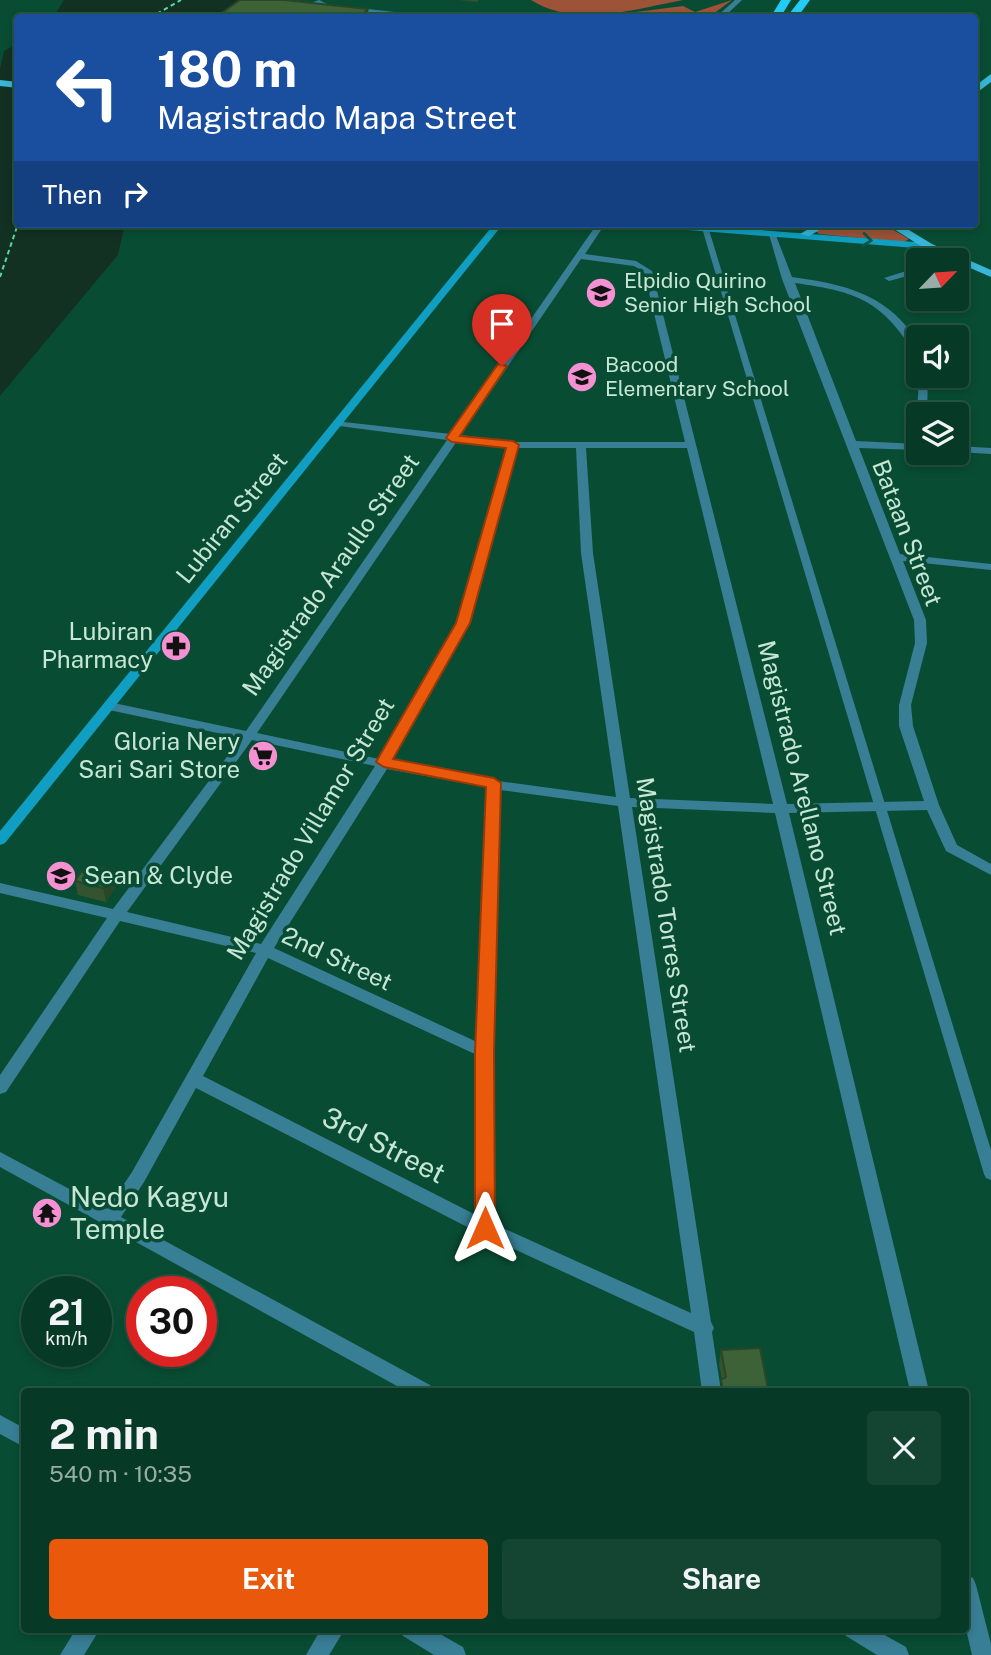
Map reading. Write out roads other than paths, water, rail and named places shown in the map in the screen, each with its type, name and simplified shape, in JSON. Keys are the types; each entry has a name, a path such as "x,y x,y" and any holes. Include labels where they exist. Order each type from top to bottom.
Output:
{"highway":[{"path":"785,14 804,0"}],"main road":[{"name":"Lubiran Street","path":"0,840 496,228"},
{"path":"715,228 928,246"},
{"path":"805,234 817,228"},
{"path":"898,228 932,248"},
{"path":"970,266 991,274"}],"street":[{"path":"723,14 739,0"},
{"path":"327,6 395,14"},
{"name":"Magistrado Araullo Street","path":"0,1088 117,915 250,734 598,228"},
{"path":"704,228 991,1174"},
{"name":"Bataan Street","path":"771,233 922,631 904,716 932,805 951,848 991,870"},
{"name":"Magistrado Arellano Street","path":"577,256 636,264 648,271 781,809 919,1388"},
{"path":"889,278 906,273"},
{"path":"787,279 836,286 878,303 901,322 906,331"},
{"path":"339,423 513,445 691,445"},
{"path":"850,444 906,446"},
{"name":"Magistrado Villamor Street","path":"108,1220 138,1177 265,950 384,762 463,623 513,445"},
{"name":"Magistrado Torres Street","path":"581,446 587,553 705,1328 712,1388"},
{"path":"969,450 991,451"},
{"path":"896,557 991,567"},
{"path":"110,706 494,783 625,802 781,809 932,805"},
{"path":"485,1228 485,1052 494,783"},
{"name":"2nd Street","path":"0,888 265,950 485,1052"},
{"name":"3rd Street","path":"192,1078 485,1228 705,1328"},
{"path":"0,1159 417,1388"},
{"path":"0,1424 21,1436"},
{"path":"969,1597 983,1655"},
{"path":"71,1655 86,1633"},
{"path":"317,1655 331,1633"},
{"path":"417,1633 455,1655"},
{"path":"860,1633 898,1655"}],"place":[{"name":"Elpidio Quirino Senior High School","path":"601,293"},
{"name":"Bacood Elementary School","path":"582,377"},
{"name":"Lubiran Pharmacy","path":"176,646"},
{"name":"Gloria Nery Sari Sari Store","path":"263,756"},
{"name":"Sean & Clyde","path":"61,876"},
{"name":"Nedo Kagyu Temple","path":"47,1213"}]}
